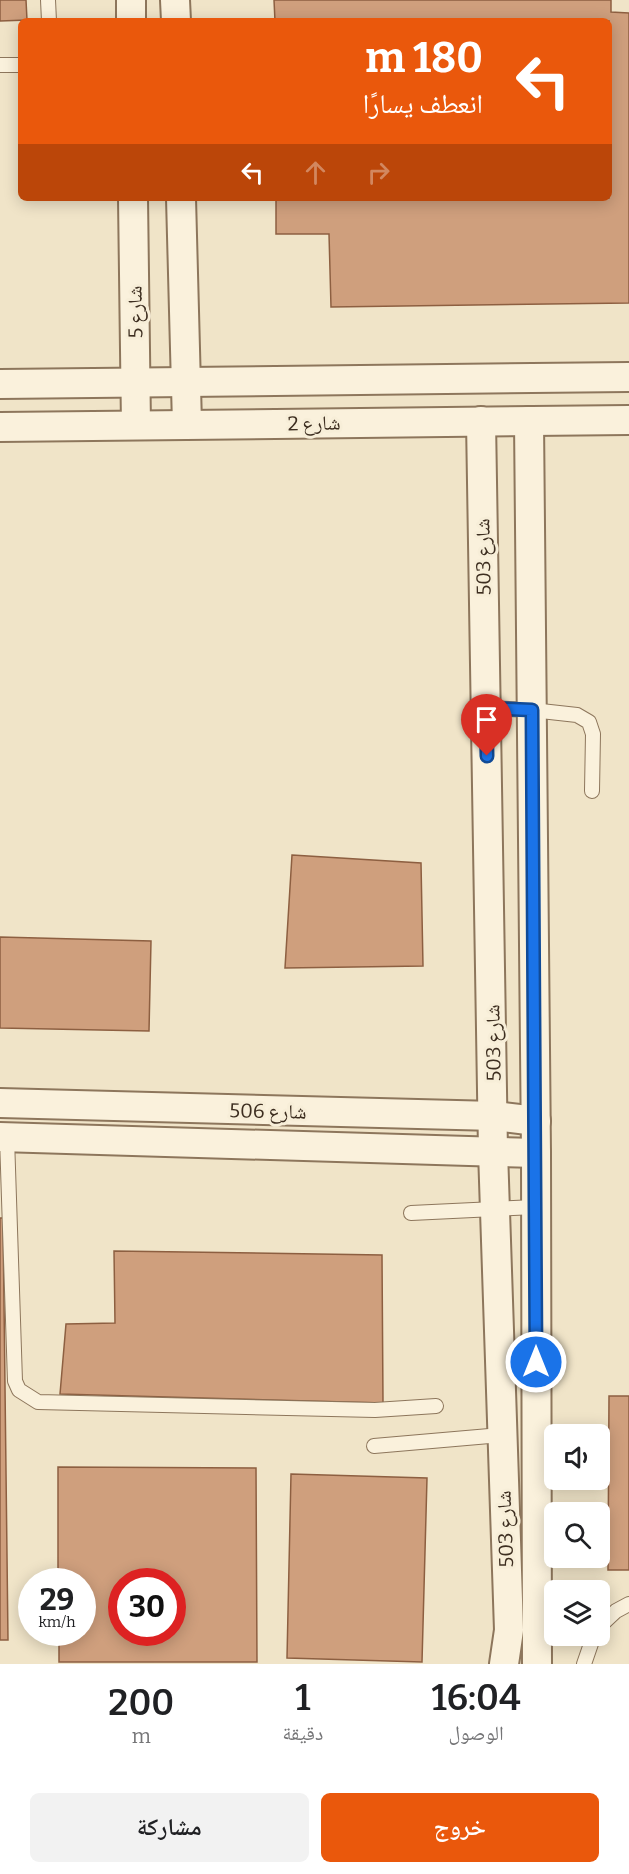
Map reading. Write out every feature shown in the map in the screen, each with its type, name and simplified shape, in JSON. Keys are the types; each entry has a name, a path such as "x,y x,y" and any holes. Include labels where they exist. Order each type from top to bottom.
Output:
{"street":[{"path":"131,0 131,18"},
{"path":"175,0 176,18"},
{"name":"شارع 5","path":"133,201 136,425"},
{"path":"181,201 187,424"},
{"path":"0,384 629,377"},
{"name":"شارع 2","path":"0,427 629,420"},
{"name":"شارع 503","path":"481,421 494,1151 501,1435 509,1630 508,1652 504,1664"},
{"name":"شارع 503","path":"529,421 536,1121 537,1664"},
{"name":"شارع 506","path":"0,1103 495,1116 536,1121"},
{"path":"231,1110 231,1144"},
{"name":"شارع 506","path":"4,1138 536,1153"},
{"path":"501,1435 536,1428"}],"lane":[{"path":"48,0 49,18"},
{"path":"0,65 18,65"},
{"path":"486,708 577,715 589,722 593,734 592,791"},
{"path":"4,1138 15,1381 19,1390 26,1395 38,1402 375,1410 436,1406"},
{"path":"411,1213 535,1208"},
{"path":"374,1446 501,1435"},
{"path":"610,1617 629,1604"},
{"path":"584,1664 590,1646"}],"building":[{"path":"0,0 26,0 27,18 0,21"},
{"path":"274,0 611,0 611,12 629,13 629,303 331,307 329,234 276,234 276,201 612,201 612,18 275,18"},
{"path":"292,855 421,863 423,966 285,968"},
{"path":"0,937 151,941 149,1031 0,1028"},
{"path":"0,1218 3,1218 8,1640 0,1640"},
{"path":"114,1251 382,1255 383,1403 60,1394 66,1324 115,1323"},
{"path":"609,1396 629,1396 629,1570 608,1570 610,1568"},
{"path":"58,1467 256,1468 257,1662 59,1662 59,1646 96,1646 96,1568 58,1568"},
{"path":"291,1474 427,1478 422,1662 287,1658"}],"route":[{"path":"487,756 486,708 532,710 536,1362"}]}
